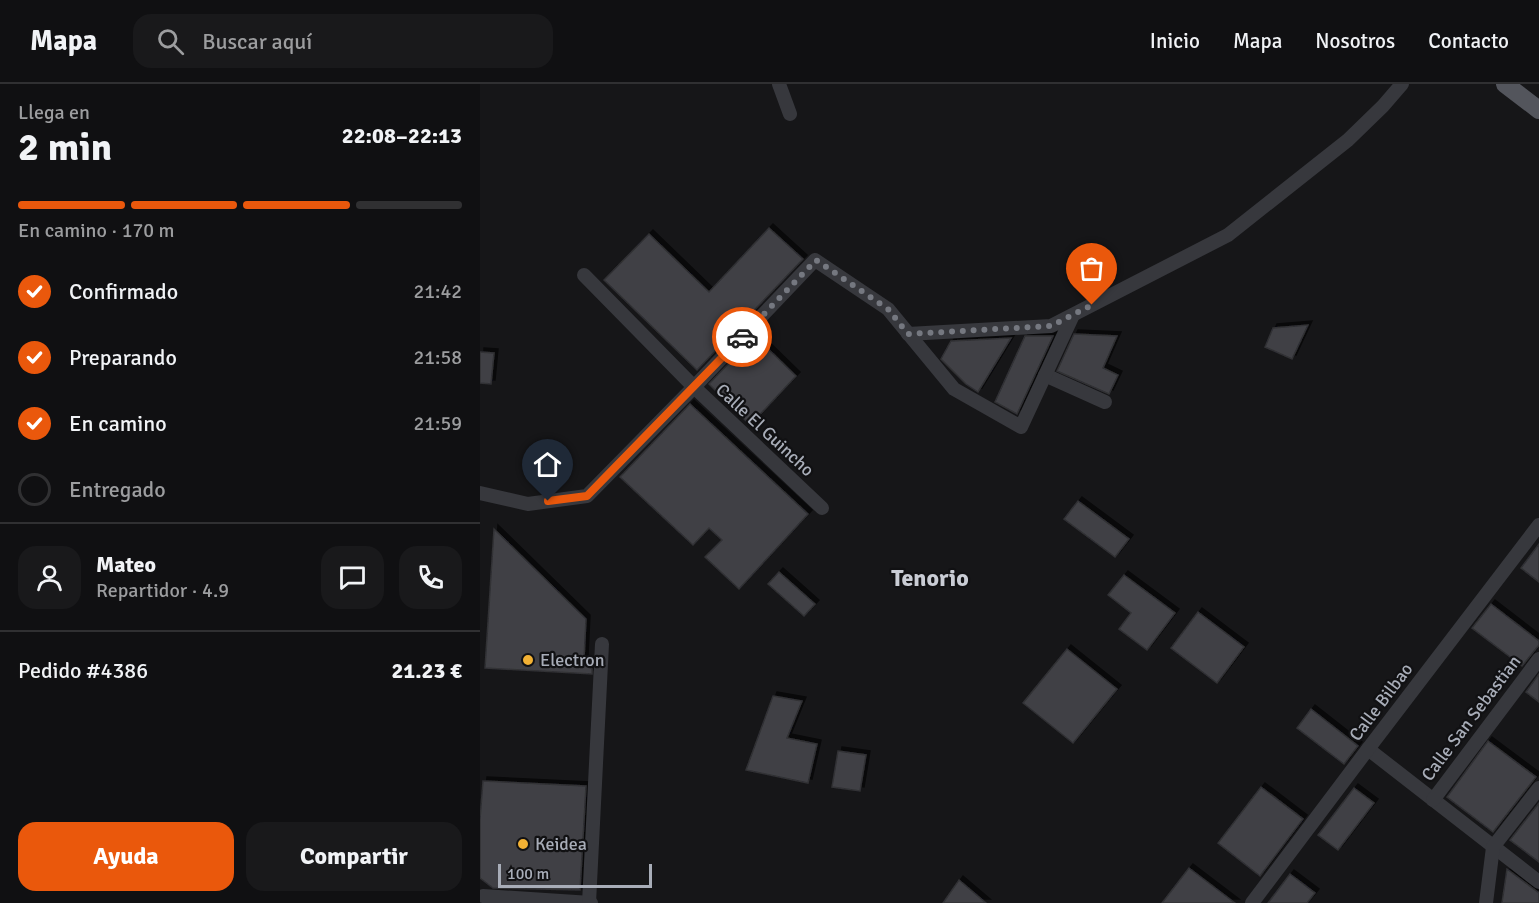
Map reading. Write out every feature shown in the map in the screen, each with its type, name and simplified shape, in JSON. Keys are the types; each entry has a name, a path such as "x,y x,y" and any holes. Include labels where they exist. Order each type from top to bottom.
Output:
{"main road":[{"path":"1505,84 1539,110"},
{"path":"1524,84 1539,96"}],"street":[{"path":"779,84 790,114"},
{"path":"908,334 1051,326 1073,315 1228,235 1348,140 1402,84"},
{"path":"480,493 528,504 587,496 816,260 888,309 954,389 1021,427 1073,315"},
{"name":"Calle El Guincho","path":"584,275 694,387 822,508"},
{"path":"1045,375 1105,402"},
{"name":"Calle Bilbao","path":"1252,903 1539,525"},
{"path":"482,897 589,903 602,644"},
{"name":"Calle San Sebastian","path":"1433,800 1539,659"},
{"path":"1368,748 1539,882"},
{"path":"1486,903 1493,847 1539,788"}],"building":[{"path":"769,228 803,259 697,370 604,280 649,234 709,292"},
{"path":"1308,325 1292,359 1265,347 1273,328"},
{"path":"1074,334 1117,336 1103,368 1118,375 1109,394 1057,371"},
{"path":"755,336 796,376 750,425 709,384"},
{"path":"1025,336 1053,336 1017,414 995,402"},
{"path":"1011,338 978,392 966,384 941,359 951,341"},
{"path":"480,352 494,353 491,384 480,383"},
{"path":"690,404 808,514 739,589 705,557 722,540 709,528 693,545 620,477"},
{"path":"1078,501 1129,539 1115,557 1064,519"},
{"path":"494,529 586,619 584,659 592,669 592,674 485,668"},
{"path":"1539,544 1539,582 1521,568"},
{"path":"779,572 815,604 804,616 768,584"},
{"path":"1124,575 1175,613 1147,650 1119,629 1131,613 1108,595"},
{"path":"1491,604 1539,641 1539,645 1522,666 1472,628"},
{"path":"1198,612 1244,647 1217,683 1171,648"},
{"path":"1067,649 1117,689 1073,743 1023,703"},
{"path":"1539,674 1539,702 1526,692"},
{"path":"773,696 802,701 787,738 817,744 808,783 746,770"},
{"path":"1311,709 1358,746 1344,764 1297,728"},
{"path":"1488,741 1536,777 1493,832 1447,797"},
{"path":"838,751 866,755 860,791 832,787"},
{"path":"483,781 586,786 580,890 493,888 480,878 480,819"},
{"path":"1261,787 1303,819 1260,876 1218,843"},
{"path":"1354,788 1374,803 1338,850 1318,835"},
{"path":"1539,803 1539,862 1510,840"},
{"path":"1189,868 1235,903 1162,903"},
{"path":"1507,869 1539,893 1539,903 1502,903"},
{"path":"1290,874 1315,893 1307,903 1268,903"},
{"path":"959,880 986,903 943,903"}],"way so far":[{"path":"742,337 816,260 888,309 908,334 1051,326 1092,305"}],"place":[{"name":"Electron","path":"528,660"},
{"name":"Keidea","path":"523,844"}],"district":[{"name":"Tenorio","path":"930,578"}],"route":[{"path":"548,501 587,496 742,337"}]}
